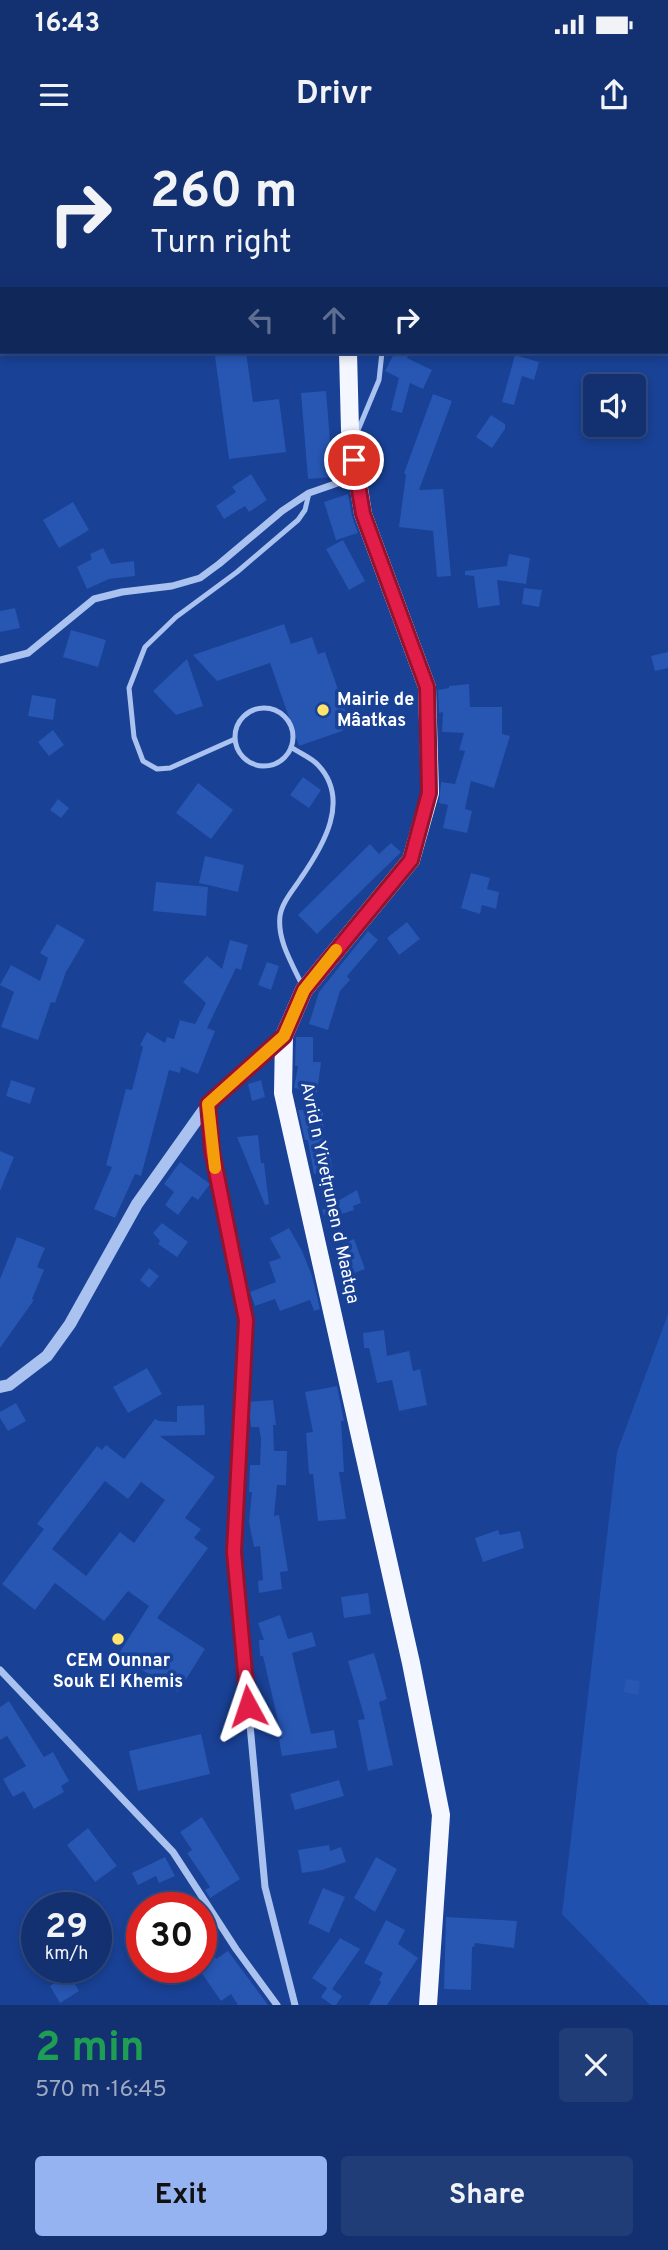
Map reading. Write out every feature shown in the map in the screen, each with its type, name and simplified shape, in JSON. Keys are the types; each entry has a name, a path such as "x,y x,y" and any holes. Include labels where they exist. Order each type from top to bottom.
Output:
{"main road":[{"name":"Avrid n Yivetṛunen d Maatqa","path":"348,354 352,444 363,514 427,687 429,793 411,860 304,990 284,1036 283,1093 408,1649 441,1815 428,2005"}],"street":[{"path":"0,660 28,653 94,599 122,592 172,586 200,578 282,511 309,493 356,476"},
{"path":"0,1387 9,1385 47,1356 70,1324 137,1204 208,1104 284,1036"},
{"path":"208,1104 212,1151 246,1320 234,1552 265,1887 295,2005"},
{"path":"0,1670 173,1852 277,2005"}],"lane":[{"path":"352,444 379,380 383,354"},
{"path":"235,739 170,768 157,769 143,761 134,737 129,688 145,647 176,617 237,572 298,520 305,510 309,493"},
{"path":"265,708 275,709 290,723 293,732 291,747 285,758 277,764 258,766 242,757 235,739 235,729 247,713 265,708"},
{"path":"291,747 318,765 334,800 331,824 308,869 283,905 280,915 286,953 304,990"}],"shaded area":[{"path":"668,1314 668,2005 650,2005 562,1914 617,1452"}],"building":[{"path":"246,354 253,402 279,399 286,452 229,459 215,356"},
{"path":"394,354 409,354 407,358 432,370 423,389 410,383 402,413 391,410 399,378 385,371"},
{"path":"515,355 539,362 534,380 522,376 514,405 502,402"},
{"path":"326,391 333,477 308,479 301,393"},
{"path":"433,394 452,401 419,490 443,489 451,576 437,577 433,531 399,527 406,475 404,473"},
{"path":"491,415 505,424 505,429 492,448 476,437"},
{"path":"251,474 267,500 249,512 245,506 224,519 216,506 236,492 232,487"},
{"path":"348,494 358,533 336,540 324,502"},
{"path":"73,502 89,530 59,548 43,520"},
{"path":"343,540 365,581 349,590 326,549"},
{"path":"103,548 111,564 134,561 135,576 109,579 87,589 77,567 92,559 90,554"},
{"path":"509,554 530,558 526,584 497,580 500,605 478,608 474,576 465,575 465,571 507,566"},
{"path":"524,588 542,590 539,607 522,604"},
{"path":"15,608 20,628 0,632 0,611"},
{"path":"284,624 291,644 312,637 318,654 325,652 350,724 342,731 299,746 270,663 217,681 193,655"},
{"path":"71,630 106,640 98,667 63,657"},
{"path":"668,652 668,668 655,671 651,656"},
{"path":"187,659 203,706 176,715 153,691"},
{"path":"469,684 470,707 502,707 502,734 510,736 494,788 471,781 465,809 472,811 467,833 443,828 448,805 439,803 441,782 455,784 465,751 459,750 464,733 442,732 443,712 439,713 438,690"},
{"path":"32,695 56,699 53,720 28,716"},
{"path":"53,730 64,745 49,756 38,742"},
{"path":"303,777 321,790 309,808 290,795"},
{"path":"198,783 233,810 211,839 176,813"},
{"path":"58,799 69,808 61,818 50,810"},
{"path":"391,843 401,852 317,934 298,915 370,844 379,854"},
{"path":"205,856 244,865 238,892 199,883"},
{"path":"471,873 490,878 487,889 499,892 496,909 482,905 480,914 461,908"},
{"path":"156,882 208,887 206,916 153,911"},
{"path":"407,922 420,939 399,955 387,938"},
{"path":"57,924 85,940 66,972 55,1003 51,1002 38,1040 1,1027 14,992 0,985 11,965 40,981 48,958 40,953"},
{"path":"368,931 378,940 347,976 350,980 340,991 328,1030 309,1024 319,992"},
{"path":"230,940 248,945 241,970 236,968 207,1028 215,1031 198,1074 181,1067 180,1073 169,1070 141,1176 135,1174 115,1218 94,1209 112,1167 106,1165 126,1089 132,1090 143,1047 140,1045 147,1032 165,1043 167,1037 174,1039 180,1020 195,1024 206,1003 183,982 207,956 222,969"},
{"path":"267,962 279,966 271,990 258,985"},
{"path":"296,1037 313,1037 313,1062 321,1062 317,1093 294,1088 298,1066 295,1066"},
{"path":"11,1080 35,1088 30,1104 6,1096"},
{"path":"261,1080 265,1097 252,1101 248,1084"},
{"path":"298,1110 323,1110 324,1150 329,1149 335,1184 323,1189 318,1173 314,1174 308,1140 305,1140"},
{"path":"258,1135 269,1204 265,1205 237,1137"},
{"path":"0,1151 14,1157 0,1191"},
{"path":"180,1162 210,1184 198,1200 192,1196 178,1215 165,1205 174,1192 164,1184"},
{"path":"357,1190 361,1203 353,1206 354,1210 332,1217 330,1213 324,1215 322,1210"},
{"path":"162,1223 188,1242 177,1257 158,1244 160,1241 153,1233"},
{"path":"289,1228 312,1276 320,1309 314,1311 310,1300 280,1311 275,1299 255,1306 250,1292 276,1282 269,1262 281,1258 270,1238"},
{"path":"17,1237 45,1248 37,1267 44,1270 32,1299 34,1300 0,1348 0,1279"},
{"path":"354,1239 365,1269 344,1277 332,1248"},
{"path":"149,1268 159,1276 149,1288 140,1280"},
{"path":"384,1330 387,1356 409,1351 413,1371 420,1369 427,1405 399,1411 392,1380 377,1383 369,1348 364,1348 363,1333"},
{"path":"147,1368 162,1394 128,1413 113,1387"},
{"path":"337,1386 344,1421 341,1421 344,1472 339,1472 346,1519 318,1521 313,1474 309,1474 306,1433 313,1432 305,1392"},
{"path":"273,1400 276,1425 273,1425 274,1451 287,1451 286,1485 277,1485 274,1516 279,1515 288,1571 280,1572 282,1589 259,1593 258,1581 263,1580 260,1546 254,1547 249,1522 252,1492 249,1492 250,1465 260,1465 261,1439 259,1427 251,1427 248,1402"},
{"path":"16,1403 26,1421 8,1431 0,1418 0,1412"},
{"path":"204,1405 205,1435 160,1436 215,1477 185,1518 201,1529 194,1538 208,1548 157,1618 205,1649 178,1692 118,1655 149,1606 128,1591 104,1621 55,1583 35,1610 2,1584 44,1529 37,1524 97,1446 102,1450 106,1445 124,1459 155,1419 177,1422 177,1406","holes":["105,1481 128,1499 141,1482 165,1500 134,1543 120,1532 86,1576 52,1549"]},
{"path":"498,1530 500,1535 520,1531 524,1548 483,1562 475,1538"},
{"path":"368,1593 371,1614 344,1618 341,1597"},
{"path":"280,1615 288,1639 312,1632 316,1646 292,1653 311,1734 334,1730 337,1748 282,1756 279,1739 282,1738 263,1656 260,1656 259,1640 264,1640 258,1623"},
{"path":"374,1653 387,1699 379,1702 393,1765 368,1771 358,1720 365,1719 348,1661"},
{"path":"626,1679 640,1681 638,1695 624,1692"},
{"path":"9,1701 44,1757 53,1752 69,1781 61,1786 64,1792 34,1809 24,1791 13,1797 3,1779 26,1766 7,1736 0,1740 0,1707"},
{"path":"201,1734 210,1774 138,1791 129,1751"},
{"path":"339,1780 344,1796 295,1810 290,1794"},
{"path":"202,1817 240,1879 217,1894 206,1892 205,1890 210,1887 187,1853 192,1850 180,1832"},
{"path":"88,1828 117,1866 95,1882 67,1845"},
{"path":"329,1845 330,1851 341,1847 346,1862 302,1873 298,1850"},
{"path":"165,1857 175,1876 159,1883 156,1876 138,1885 132,1873"},
{"path":"376,1857 397,1869 375,1912 354,1898"},
{"path":"323,1888 345,1897 329,1933 308,1923"},
{"path":"446,1917 517,1921 514,1948 475,1943 472,1947 471,1990 444,1989"},
{"path":"386,1920 405,1930 398,1944 418,1958 387,2005 369,2005 383,1973 364,1963"},
{"path":"340,1938 360,1949 332,1989 342,1996 336,2005 332,2005 321,1997 327,1988 312,1978"},
{"path":"228,1951 268,2005 238,2005 231,1994 221,2001 209,1983 217,1983 217,1958"},
{"path":"55,1983 74,1983 79,1991 60,2003 50,1986"}],"slow traffic":[{"path":"215,1168 208,1104 284,1036 304,990 336,950"}],"place":[{"name":"Mairie de Mâatkas","path":"323,710"},
{"name":"CEM Ounnar Souk El Khemis","path":"118,1639"}],"route":[{"path":"248,1706 234,1552 246,1320 212,1151 208,1104 284,1036 304,990 411,860 429,793 427,687 363,514 354,460"}]}
